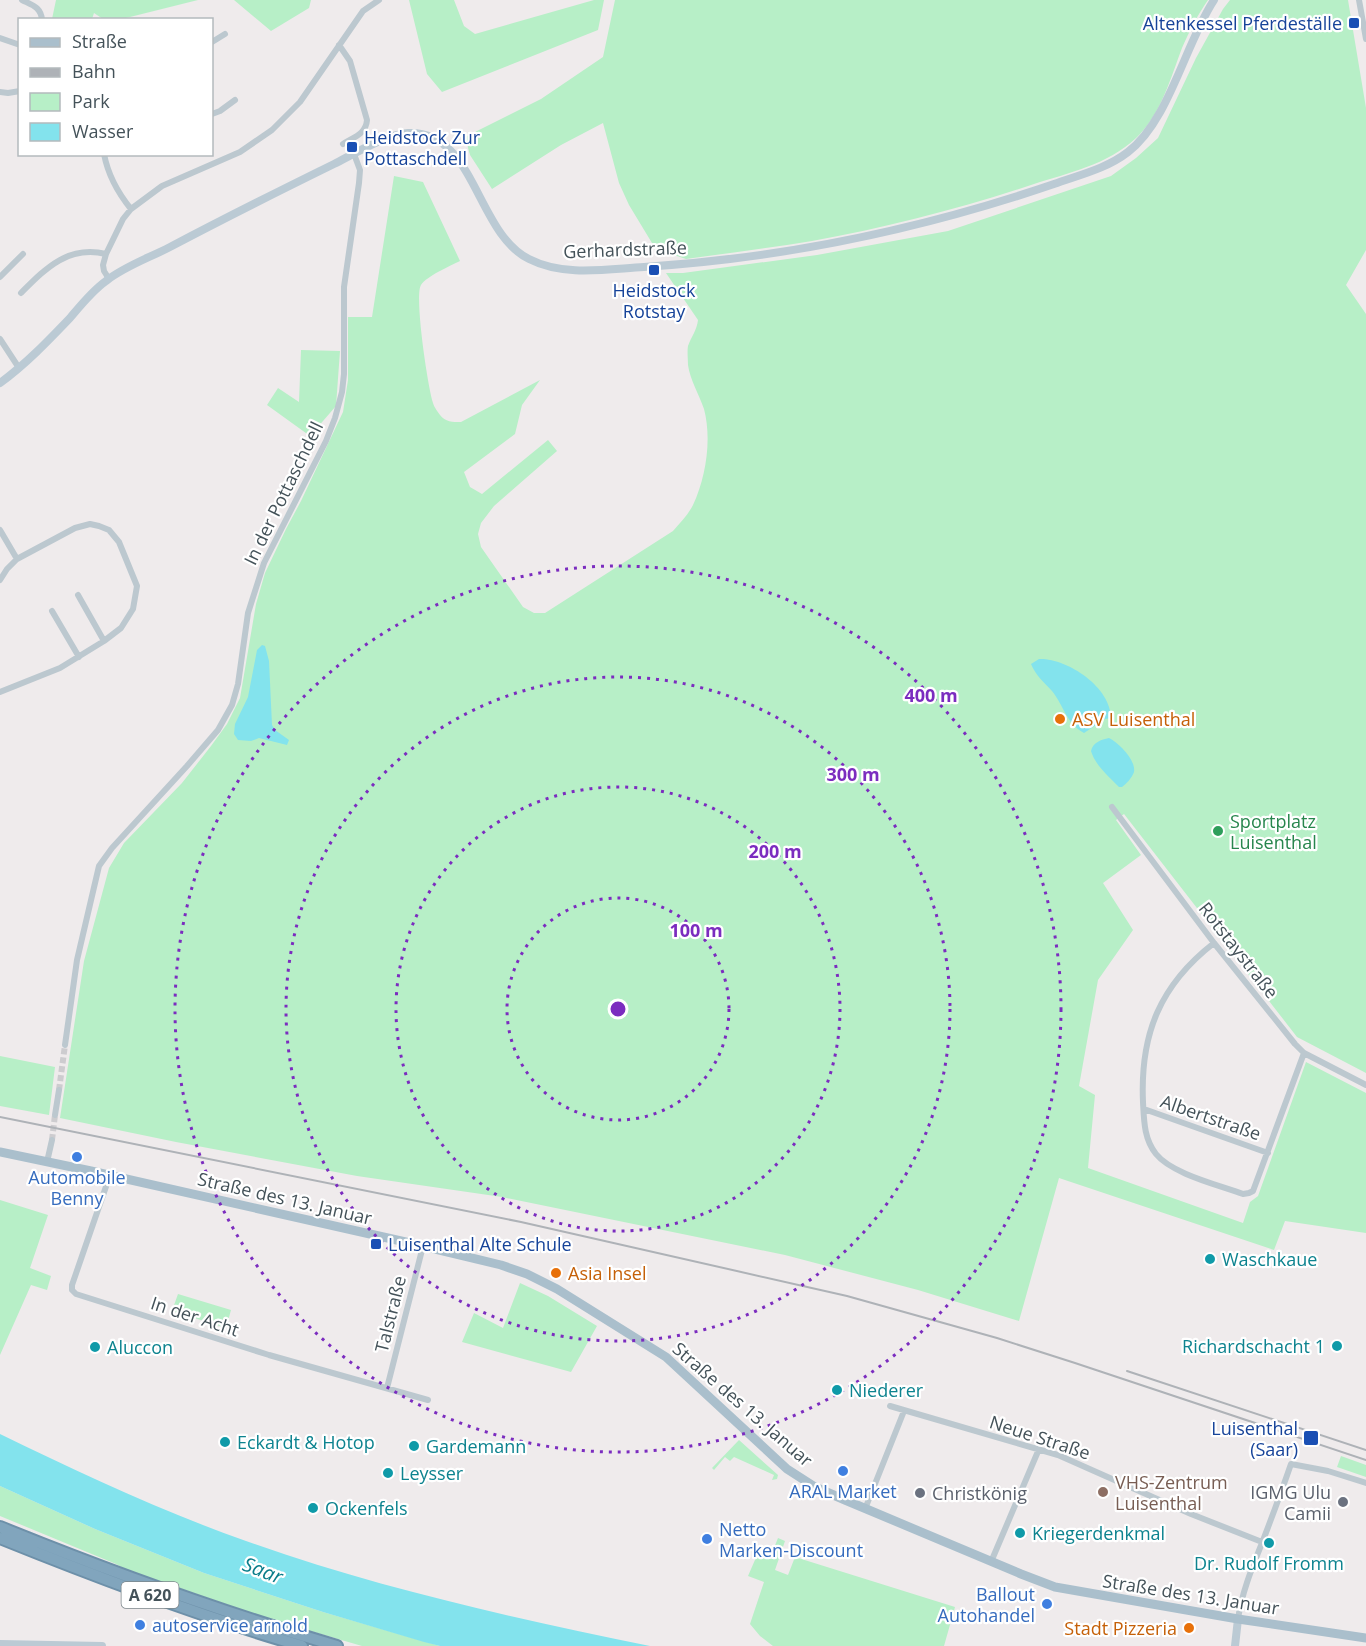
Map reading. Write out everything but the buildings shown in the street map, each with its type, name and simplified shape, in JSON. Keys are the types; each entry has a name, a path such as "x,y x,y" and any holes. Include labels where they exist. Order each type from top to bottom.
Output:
{"highway":[{"name":"A 620","path":"0,1527 75,1558 168,1592 337,1646"},
{"name":"A 620","path":"0,1538 137,1591 302,1646"}],"main road":[{"name":"Straße des 13. Januar","path":"0,1152 423,1246 527,1274 557,1289 666,1357 796,1476 865,1509 1055,1587 1238,1619 1366,1638"}],"street":[{"path":"22,0 36,6 41,18"},
{"path":"109,279 103,265 106,254 123,219 131,209 162,186 240,152 272,130 300,102 313,85 363,11 379,0"},
{"name":"Gerhardstraße","path":"0,383 48,341 98,288 129,266 354,154 401,134 418,133 437,139 453,151 506,242 529,260 558,269 597,270 691,263 808,248 931,221 1022,195 1106,166 1136,145 1152,127 1214,0"},
{"path":"1359,0 1366,39"},
{"path":"213,41 225,34"},
{"path":"0,38 18,44"},
{"path":"339,45 350,60 367,120 363,132 343,144"},
{"path":"0,92 18,91"},
{"path":"213,114 235,100"},
{"name":"In der Pottaschdell","path":"65,1044 77,960 99,866 112,848 218,730 232,705 238,684 250,605 264,563 326,441 335,418 344,374 344,287 360,183 360,170 354,154"},
{"path":"104,156 109,175 131,209"},
{"path":"21,293 44,270 60,259 89,251 106,254"},
{"path":"0,277 23,254"},
{"path":"0,339 19,368"},
{"path":"0,580 6,569 17,560 75,528 90,524 109,530 119,542 137,586 133,609 122,628 79,657 39,678 0,692"},
{"path":"0,530 17,560"},
{"path":"78,595 104,641"},
{"path":"52,610 79,657"},
{"name":"Rotstaystraße","path":"1112,807 1214,943 1288,1036 1304,1053 1366,1084"},
{"name":"Albertstraße","path":"1214,943 1197,957 1177,979 1156,1014 1145,1049 1143,1091 1147,1138 1156,1154 1171,1167 1207,1181 1243,1194 1253,1191 1304,1053"},
{"path":"55,1115 58,1090"},
{"name":"Albertstraße","path":"1144,1109 1268,1153"},
{"path":"47,1162 52,1140"},
{"name":"In der Acht","path":"110,1175 72,1285 72,1290 76,1294 269,1355 428,1400"},
{"name":"Talstraße","path":"387,1388 423,1246"},
{"name":"Neue Straße","path":"891,1406 1040,1449 1262,1542"},
{"path":"865,1509 904,1411"},
{"path":"991,1562 1040,1449"},
{"path":"1235,1646 1241,1602 1249,1576 1291,1464 1328,1471 1366,1483"},
{"path":"0,1644 102,1646"}],"green space":[{"path":"56,0 198,0 126,18 102,18 94,13 92,18 52,18"},
{"path":"234,0 311,0 309,8 271,31"},
{"path":"409,0 454,0 464,26 475,34 594,0 604,0 598,30 442,92 427,74"},
{"path":"615,0 1208,0 1182,48 1155,114 1141,133 1107,158 1081,169 1012,191 898,223 812,241 686,259 671,254 652,243 629,205 619,183 603,123 561,145 492,189 470,155 465,137 541,99 603,57"},
{"path":"1230,0 1348,0 1366,108 1366,250 1346,285 1366,314 1366,1073 1297,1037 1124,814 1116,820 1141,855 1103,883 1133,930 1098,980 1079,1086 1095,1095 1088,1168 1243,1223 1250,1202 1258,1196 1306,1062 1366,1093 1366,1233 1285,1221 1274,1250 1059,1178 1019,1321 918,1290 785,1255 502,1197 357,1176 60,1118 84,961 109,868 124,843 182,783 211,746 227,724 240,698 256,604 265,573 343,412 348,380 348,317 372,317 394,176 423,182 460,261 428,278 421,285 419,293 420,323 428,380 434,405 440,415 452,422 461,422 540,380 522,405 515,434 464,472 470,487 482,494 548,440 557,451 494,506 481,523 478,534 481,547 523,607 534,613 545,613 673,531 689,512 698,494 706,458 707,433 704,409 689,371 688,346 698,320 666,273 683,273 817,255 948,231 1111,176 1158,138 1196,58"},
{"path":"301,350 340,351 336,406 310,436 267,405 278,388 299,402"},
{"path":"0,1056 55,1067 49,1115 0,1106"},
{"path":"0,1200 48,1215 30,1268 51,1276 47,1290 31,1285 0,1355"},
{"path":"520,1283 548,1296 597,1326 571,1372 462,1342 474,1313 503,1328"},
{"path":"178,1294 231,1310 226,1328 175,1312 173,1308"},
{"path":"739,1440 778,1475 777,1479 772,1480 774,1475 734,1457 730,1461 725,1457 714,1470 712,1468"},
{"path":"1341,1456 1366,1465 1366,1477 1337,1467"},
{"path":"0,1486 95,1529 204,1573 323,1612 440,1646 362,1646 266,1618 127,1570 0,1516"},
{"path":"778,1538 785,1541 775,1570 788,1575 795,1557 955,1607 944,1646 773,1646 750,1624 764,1582 748,1576 758,1553 770,1558"}],"water":[{"path":"262,645 265,646 269,661 272,725 289,740 287,745 259,738 251,741 238,740 234,734 235,724 248,697 257,650"},
{"path":"1039,659 1062,663 1086,676 1104,696 1111,718 1105,719 1084,733 1078,729 1033,668 1031,664"},
{"path":"1109,738 1126,752 1134,767 1132,776 1122,787 1119,787 1103,770 1091,751 1095,743"},
{"name":"Saar","path":"0,1434 152,1504 295,1558 446,1601 650,1646 440,1646 323,1612 204,1573 95,1529 0,1486"}],"tunnel":[{"path":"59,1090 65,1045"},
{"path":"52,1140 55,1115"}],"railway":[{"path":"0,1117 521,1222 847,1296 997,1338 1366,1460"},
{"path":"1127,1371 1366,1450"}],"place":[{"name":"Altenkessel Pferdeställe","path":"1354,23"},
{"name":"Heidstock Zur Pottaschdell","path":"352,147"},
{"name":"Heidstock Rotstay","path":"654,270"},
{"name":"ASV Luisenthal","path":"1060,719"},
{"name":"Sportplatz Luisenthal","path":"1218,831"},
{"name":"Automobile Benny","path":"77,1157"},
{"name":"Luisenthal Alte Schule","path":"376,1244"},
{"name":"Waschkaue","path":"1210,1259"},
{"name":"Asia Insel","path":"556,1273"},
{"name":"Richardschacht 1","path":"1337,1346"},
{"name":"Aluccon","path":"95,1347"},
{"name":"Niederer","path":"837,1390"},
{"name":"Luisenthal (Saar)","path":"1311,1438"},
{"name":"Eckardt & Hotop","path":"225,1442"},
{"name":"Gardemann","path":"414,1446"},
{"name":"ARAL Market","path":"843,1471"},
{"name":"Leysser","path":"388,1473"},
{"name":"VHS-Zentrum Luisenthal","path":"1103,1492"},
{"name":"Christkönig","path":"920,1493"},
{"name":"IGMG Ulu Camii","path":"1343,1502"},
{"name":"Ockenfels","path":"313,1508"},
{"name":"Kriegerdenkmal","path":"1020,1533"},
{"name":"Netto Marken-Discount","path":"707,1539"},
{"name":"Dr. Rudolf Fromm","path":"1269,1543"},
{"name":"Ballout Autohandel","path":"1047,1604"},
{"name":"autoservice arnold","path":"140,1625"},
{"name":"Stadt Pizzeria","path":"1189,1628"}]}
